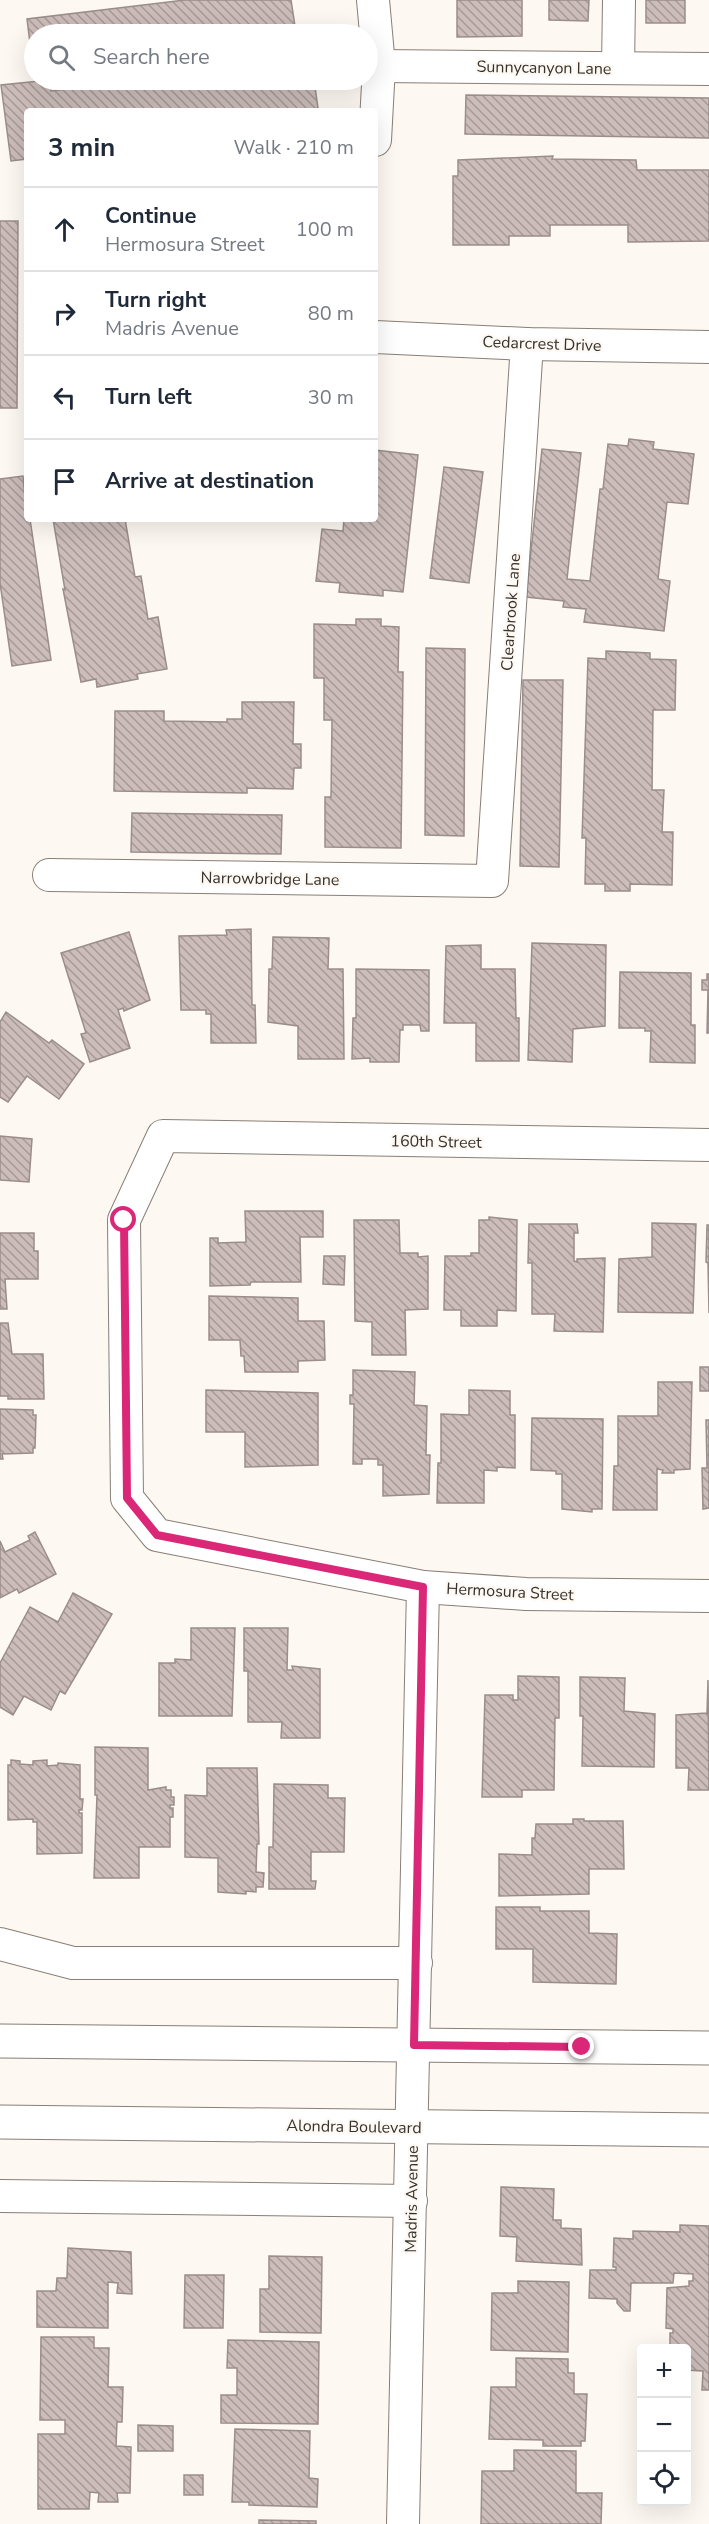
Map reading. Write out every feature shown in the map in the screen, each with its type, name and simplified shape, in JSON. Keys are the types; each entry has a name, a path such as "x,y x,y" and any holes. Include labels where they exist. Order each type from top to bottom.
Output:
{"main road":[{"path":"0,2041 709,2048"},
{"name":"Alondra Boulevard","path":"0,2122 709,2130"}],"street":[{"path":"373,0 375,24"},
{"path":"618,68 619,0"},
{"path":"378,55 378,84"},
{"name":"Sunnycanyon Lane","path":"379,66 709,69"},
{"path":"377,108 378,90"},
{"name":"Cedarcrest Drive","path":"378,337 527,344 709,347"},
{"name":"Clearbrook Lane","path":"492,881 527,344"},
{"name":"Narrowbridge Lane","path":"49,875 492,881"},
{"name":"160th Street","path":"163,1136 709,1145"},
{"name":"Hermosura Street","path":"163,1136 124,1220 127,1498 157,1535 423,1587 526,1594 709,1596"},
{"name":"Madris Avenue","path":"403,2524 423,1587"},
{"path":"0,1944 73,1963 416,1963"},
{"path":"0,2196 411,2201"}],"building":[{"path":"185,0 291,0 295,24 28,24 27,19"},
{"path":"457,0 522,0 522,36 457,37"},
{"path":"549,0 589,0 588,21 549,20"},
{"path":"646,0 685,0 685,23 646,23"},
{"path":"24,83 24,90 51,91 315,90 318,108 24,108 24,159 11,161 1,85"},
{"path":"466,95 709,98 709,138 465,134"},
{"path":"553,156 552,159 636,160 637,170 709,170 709,241 628,242 628,225 550,225 550,236 509,236 509,245 453,245 453,176 458,176 458,160"},
{"path":"0,221 18,221 17,408 0,408"},
{"path":"629,439 654,442 653,449 694,454 688,504 667,502 658,579 670,581 664,631 584,622 586,609 563,607 564,601 526,597 542,449 581,453 567,579 590,581 600,489 603,489 608,444 628,446"},
{"path":"378,450 418,455 403,592 383,590 383,596 339,592 340,583 316,581 322,529 343,531 344,522 378,522"},
{"path":"444,467 483,472 469,583 430,578"},
{"path":"23,476 24,522 30,522 51,660 12,666 0,583 0,479"},
{"path":"54,522 126,522 135,577 141,576 148,619 158,617 167,669 137,674 138,679 97,687 96,679 81,682 63,589 65,590"},
{"path":"356,619 381,619 381,626 399,627 398,672 403,672 401,848 325,847 325,797 331,797 332,720 324,720 324,678 314,678 314,624 356,625"},
{"path":"426,648 465,649 464,836 425,835"},
{"path":"606,651 650,653 650,659 676,660 675,710 653,710 652,790 664,790 662,832 673,832 672,885 630,884 630,891 605,891 605,884 585,884 586,838 582,838 588,658 606,659"},
{"path":"523,680 563,680 559,867 520,866"},
{"path":"242,702 294,702 293,744 301,744 301,768 294,768 293,789 247,788 247,793 114,791 115,711 164,711 164,721 227,722 227,719 242,719"},
{"path":"132,813 282,815 281,854 131,852"},
{"path":"251,929 252,1005 255,1005 256,1043 211,1043 211,1014 206,1014 206,1010 181,1010 179,936 227,935 226,930"},
{"path":"129,932 150,1000 124,1011 123,1008 118,1010 130,1048 90,1062 81,1034 86,1033 61,953"},
{"path":"273,937 329,938 328,969 343,969 344,1059 298,1059 298,1026 268,1022 269,969 272,969"},
{"path":"532,943 606,945 605,1026 573,1029 572,1062 528,1060"},
{"path":"481,945 481,969 515,969 516,1018 519,1018 519,1061 476,1061 476,1023 444,1023 446,946"},
{"path":"356,969 429,970 429,1031 421,1031 420,1025 403,1025 403,1030 400,1030 399,1062 370,1062 370,1058 352,1059 353,1018 356,1018"},
{"path":"620,972 691,973 691,1025 695,1025 695,1063 650,1062 651,1031 645,1031 645,1028 619,1028"},
{"path":"707,974 709,974 709,1033 707,1033 708,990 702,990 702,980 707,980"},
{"path":"6,1012 49,1043 52,1040 84,1064 59,1099 27,1076 8,1102 0,1097 0,1022"},
{"path":"0,1136 32,1139 29,1182 0,1180"},
{"path":"245,1211 323,1211 323,1237 300,1237 301,1282 251,1282 250,1285 210,1286 210,1238 218,1238 218,1243 246,1242"},
{"path":"489,1217 517,1220 516,1311 497,1310 497,1326 461,1326 461,1310 444,1310 445,1256 471,1256 471,1253 479,1253 479,1220 489,1220"},
{"path":"354,1220 399,1220 400,1253 418,1253 418,1257 428,1256 428,1309 405,1310 406,1355 372,1355 372,1322 355,1321"},
{"path":"652,1223 696,1224 693,1313 618,1312 619,1259 652,1257"},
{"path":"529,1224 577,1224 578,1233 574,1233 574,1261 605,1258 603,1332 554,1331 555,1314 532,1314 532,1263 528,1263"},
{"path":"707,1225 709,1225 709,1313 708,1263 706,1262"},
{"path":"0,1233 34,1233 34,1251 38,1251 38,1279 5,1279 7,1309 0,1309"},
{"path":"324,1256 345,1256 344,1285 323,1284"},
{"path":"209,1296 298,1298 298,1321 324,1321 325,1360 298,1361 298,1372 245,1372 240,1340 209,1340"},
{"path":"0,1323 8,1323 12,1354 43,1354 44,1399 8,1399 8,1396 0,1396"},
{"path":"700,1367 709,1367 709,1391 700,1391"},
{"path":"353,1370 415,1372 414,1405 427,1406 426,1455 430,1455 429,1494 383,1496 383,1465 378,1465 378,1459 362,1459 362,1464 353,1464 354,1404 350,1404 350,1395 353,1395"},
{"path":"658,1382 692,1382 690,1469 662,1473 663,1470 657,1469 657,1510 613,1510 614,1466 618,1466 618,1416 658,1416"},
{"path":"206,1390 318,1393 318,1465 245,1467 245,1432 206,1432"},
{"path":"469,1390 510,1391 510,1415 515,1415 515,1468 497,1467 497,1471 484,1470 484,1503 437,1503 438,1463 441,1463 441,1414 469,1415"},
{"path":"0,1409 33,1410 33,1415 36,1415 33,1453 2,1454 3,1459 0,1459"},
{"path":"532,1418 603,1419 602,1509 592,1509 592,1512 562,1509 562,1474 556,1474 556,1471 531,1470"},
{"path":"706,1420 709,1420 709,1508 703,1509 702,1468 707,1468"},
{"path":"35,1532 56,1574 19,1593 17,1589 0,1598 0,1541 5,1552 30,1540 28,1536"},
{"path":"73,1593 112,1614 65,1694 60,1691 51,1710 24,1696 13,1715 0,1707 0,1663 30,1607 58,1622"},
{"path":"191,1628 235,1628 232,1716 159,1716 159,1663 175,1663 175,1659 191,1660"},
{"path":"244,1628 288,1628 287,1670 293,1670 292,1666 320,1669 320,1738 281,1738 282,1722 248,1722 248,1671 244,1671"},
{"path":"518,1676 559,1677 559,1718 555,1718 554,1790 522,1790 522,1797 482,1797 485,1695 513,1695 513,1700 518,1700"},
{"path":"580,1677 625,1678 624,1711 655,1714 654,1767 582,1766 583,1716 580,1716"},
{"path":"708,1680 709,1790 688,1790 689,1768 676,1768 676,1715 707,1713"},
{"path":"95,1747 148,1748 148,1790 166,1787 166,1790 171,1790 171,1797 174,1797 174,1805 170,1805 170,1808 173,1808 173,1817 170,1817 170,1847 139,1847 139,1878 94,1878 97,1795 95,1795"},
{"path":"11,1760 20,1761 20,1764 33,1765 33,1761 47,1760 47,1766 58,1765 58,1763 80,1765 80,1799 83,1799 82,1810 79,1810 79,1813 82,1813 82,1853 37,1854 37,1822 33,1822 33,1819 8,1820 8,1765 11,1765"},
{"path":"207,1768 257,1768 259,1844 257,1844 256,1872 264,1873 263,1887 256,1887 256,1892 246,1891 246,1894 218,1892 218,1858 185,1857 185,1795 207,1796"},
{"path":"274,1784 328,1785 328,1798 345,1798 344,1852 311,1852 311,1881 316,1881 315,1889 269,1889 269,1847 273,1847"},
{"path":"573,1819 623,1821 624,1869 589,1869 589,1894 499,1896 499,1854 532,1855 532,1838 535,1838 536,1824 573,1824"},
{"path":"496,1907 540,1907 540,1911 589,1911 589,1933 617,1934 616,1984 533,1982 533,1949 496,1949"},
{"path":"501,2187 554,2189 553,2220 561,2220 561,2228 581,2229 582,2265 516,2261 517,2237 500,2236"},
{"path":"680,2225 709,2226 709,2390 702,2390 703,2371 691,2370 691,2344 670,2344 670,2333 673,2333 673,2329 666,2328 667,2288 689,2286 689,2281 693,2281 693,2274 674,2273 673,2283 631,2283 630,2311 624,2311 617,2303 617,2299 589,2298 590,2270 616,2270 616,2267 613,2267 614,2238 633,2239 633,2231 680,2232"},
{"path":"68,2248 131,2252 132,2294 117,2293 118,2283 108,2282 108,2328 37,2327 37,2291 56,2291 57,2278 67,2278"},
{"path":"269,2256 322,2257 321,2333 260,2332 260,2289 269,2289"},
{"path":"185,2275 224,2275 223,2328 184,2328"},
{"path":"518,2281 569,2282 568,2352 491,2350 492,2293 518,2293"},
{"path":"41,2337 94,2337 94,2348 109,2348 108,2387 123,2387 122,2422 117,2422 116,2446 131,2447 130,2493 117,2493 118,2502 98,2502 99,2493 90,2492 89,2509 38,2509 38,2434 65,2434 65,2420 40,2420"},
{"path":"228,2340 319,2342 318,2424 221,2423 221,2395 237,2395 237,2368 227,2368"},
{"path":"516,2358 568,2359 568,2373 574,2373 574,2394 587,2394 585,2441 581,2441 581,2446 543,2446 543,2440 489,2439 491,2387 516,2387"},
{"path":"138,2425 173,2426 173,2451 138,2451"},
{"path":"235,2429 310,2431 309,2478 318,2479 317,2507 249,2505 249,2502 232,2502"},
{"path":"514,2450 576,2451 576,2493 602,2493 601,2524 481,2524 482,2471 514,2471"},
{"path":"184,2475 203,2475 203,2495 184,2495"},
{"path":"259,2520 316,2521 316,2524 259,2524"}],"route":[{"path":"124,1220 127,1498 157,1535 423,1587 414,2045 582,2047"}]}
